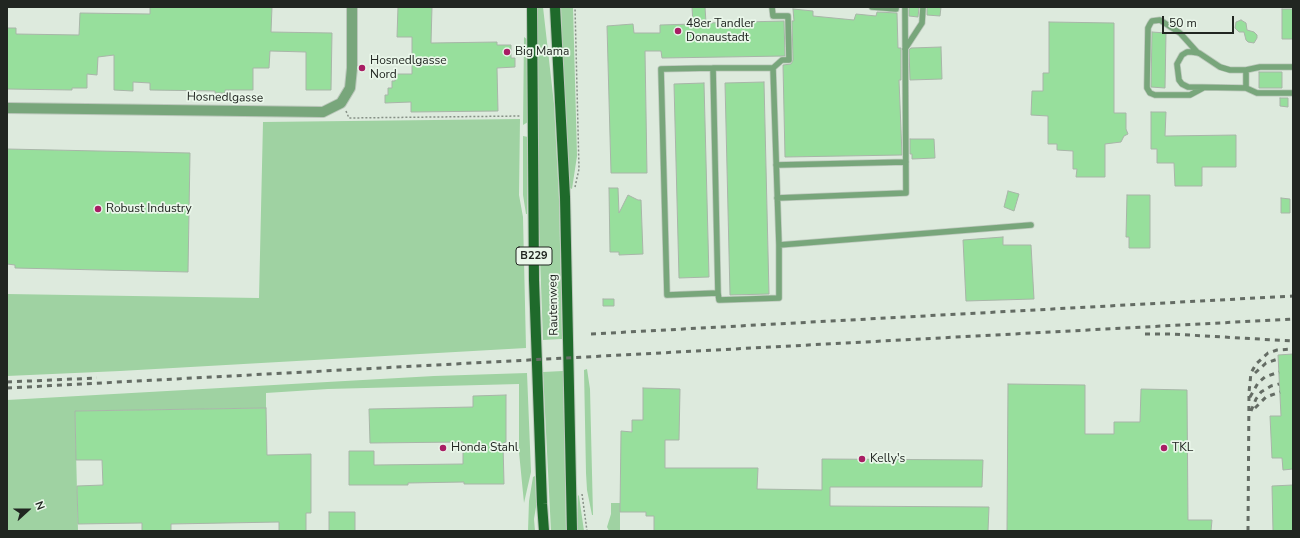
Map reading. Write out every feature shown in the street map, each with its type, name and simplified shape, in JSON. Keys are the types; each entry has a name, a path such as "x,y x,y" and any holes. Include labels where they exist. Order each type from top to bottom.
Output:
{"main road":[{"name":"Rautenweg","path":"532,7 534,273 544,531"},
{"name":"Rautenweg","path":"554,7 565,197 572,531"}],"street":[{"name":"Hosnedlgasse","path":"7,108 323,112 341,103 350,88 352,68 352,7"}],"lane":[{"path":"718,293 667,295 660,69 773,68 782,60 789,60 788,16 773,16 772,7"},
{"path":"872,7 896,9 896,7"},
{"path":"777,198 906,193 904,49 905,7"},
{"path":"904,49 922,23 923,7"},
{"path":"1203,88 1190,95 1154,95 1150,93 1147,88 1148,28 1152,21 1160,20 1180,34 1199,53 1220,66 1230,70 1246,70 1260,67 1293,67"},
{"path":"1199,53 1187,52 1182,55 1177,64 1177,74 1179,80 1182,84 1188,87 1246,88 1257,92 1293,94"},
{"path":"713,68 718,300 779,298 779,245 773,68"},
{"path":"1246,70 1246,88"},
{"path":"776,165 906,162"},
{"path":"779,245 1031,225"}],"path":[{"path":"574,190 579,168 575,7"},
{"path":"347,113 349,118 522,116"},
{"path":"581,491 587,531"}],"green space":[{"path":"537,7 543,7 554,104 559,199 562,339 543,340 539,229"},
{"path":"561,7 573,7 577,156 572,189 570,188 564,101"},
{"path":"524,37 528,40 528,122 523,125"},
{"path":"520,119 519,195 523,217 526,348 7,376 7,294 259,298 263,122"},
{"path":"523,136 528,137 527,214 523,195"},
{"path":"587,369 590,389 593,515 587,490 586,473 584,370"},
{"path":"563,371 566,531 551,531 543,372"},
{"path":"527,373 531,472 524,503 519,452 519,384 328,389 266,393 266,408 75,411 78,531 7,531 7,400 434,376"},
{"path":"535,476 537,501 534,519 535,531 528,531 529,501 533,477"},
{"path":"578,495 579,496 584,531 577,531"},
{"path":"611,503 620,503 620,531 609,531 607,527 611,514"}],"building":[{"path":"150,7 272,7 271,32 332,33 331,90 306,90 306,52 270,51 269,68 253,68 253,90 225,90 225,93 215,93 215,91 150,90 150,83 133,82 133,91 114,90 114,55 98,57 97,75 87,74 87,88 72,88 72,90 7,89 7,28 16,28 16,34 79,35 80,13 150,14"},
{"path":"398,7 432,7 431,43 497,42 497,45 511,45 511,58 515,58 515,67 497,68 498,111 411,112 411,102 385,103 385,95 388,95 388,88 392,88 392,81 395,81 395,74 412,74 412,37 397,37"},
{"path":"692,7 705,7 706,23 784,21 785,56 662,58 661,51 645,51 647,173 611,173 607,26 633,24 634,33 660,33 660,25 693,24"},
{"path":"909,7 919,7 918,17 909,16"},
{"path":"927,7 941,7 940,16 927,15"},
{"path":"793,9 813,11 813,16 854,20 856,14 876,16 877,12 897,13 898,48 901,48 901,80 899,80 902,155 785,157 783,65 791,64 793,60"},
{"path":"1282,9 1293,9 1293,39 1282,39"},
{"path":"1241,20 1246,23 1247,30 1254,32 1257,35 1254,43 1248,42 1244,32 1239,32 1235,28 1236,22"},
{"path":"1049,22 1114,23 1114,113 1126,113 1126,129 1128,134 1124,136 1121,142 1105,144 1105,177 1076,177 1077,169 1073,169 1073,151 1057,150 1057,144 1048,144 1048,116 1031,115 1032,91 1043,91 1043,73 1049,73"},
{"path":"1152,32 1166,33 1165,88 1151,87"},
{"path":"941,47 942,79 910,80 909,50 911,48"},
{"path":"1259,72 1282,72 1282,88 1259,88"},
{"path":"764,82 769,294 730,295 725,83"},
{"path":"704,83 709,277 679,278 674,84"},
{"path":"1280,98 1288,98 1288,107 1280,106"},
{"path":"1151,112 1166,112 1165,136 1236,135 1236,167 1202,167 1202,186 1175,186 1174,163 1157,163 1157,149 1151,149"},
{"path":"910,139 934,139 935,158 912,159 912,154 910,154"},
{"name":"Robust Industry","path":"7,149 190,153 188,272 15,268 15,265 7,264"},
{"path":"609,188 618,188 619,213 628,195 641,200 643,254 619,255 619,252 610,252"},
{"path":"1008,191 1019,194 1014,211 1004,207"},
{"path":"1127,195 1150,195 1150,248 1129,248 1129,237 1126,237"},
{"path":"1281,198 1290,199 1290,213 1281,213"},
{"path":"1003,237 1003,245 1031,245 1034,299 966,301 963,240"},
{"path":"603,299 614,299 614,306 603,306"},
{"path":"1293,354 1293,469 1283,470 1282,458 1272,458 1270,416 1281,416 1278,355"},
{"path":"1008,384 1085,385 1085,434 1114,434 1114,422 1140,422 1141,389 1187,390 1188,520 1212,520 1211,531 1007,531"},
{"name":"Kelly's","path":"643,388 680,389 679,440 665,440 665,468 758,468 757,489 822,490 822,459 983,460 982,487 830,487 830,506 989,507 988,531 654,531 654,516 646,516 646,512 620,512 621,431 632,432 632,420 643,420"},
{"path":"506,395 506,442 503,443 504,484 464,484 464,482 408,483 408,485 349,485 349,451 374,451 374,465 463,464 463,442 370,443 369,409 473,407 473,396"},
{"path":"266,408 267,455 311,454 311,513 306,513 306,531 279,531 279,522 171,524 171,531 142,531 142,523 78,524 77,486 103,485 102,460 76,460 75,411"},
{"path":"1293,485 1293,531 1273,531 1272,486"},
{"path":"329,512 355,512 355,531 329,531"}],"railway":[{"path":"591,334 1293,296"},
{"path":"7,388 1293,319"},
{"path":"1145,334 1171,334 1293,341"},
{"path":"1248,531 1249,392 1251,373 1256,364 1268,353 1277,350 1293,349"},
{"path":"1255,373 1266,363 1278,359"},
{"path":"1250,397 1258,383 1265,377 1279,372"},
{"path":"7,382 97,378"},
{"path":"1251,411 1261,392 1271,386 1279,384"},
{"path":"1255,408 1266,397 1280,392"}],"place":[{"name":"48er Tandler Donaustadt","path":"678,31"},
{"name":"Big Mama","path":"507,52"},
{"name":"Hosnedlgasse Nord","path":"362,68"},
{"name":"Robust Industry","path":"98,209"},
{"name":"Honda Stahl","path":"443,448"},
{"name":"TKL","path":"1164,448"},
{"name":"Kelly's","path":"862,459"}]}
